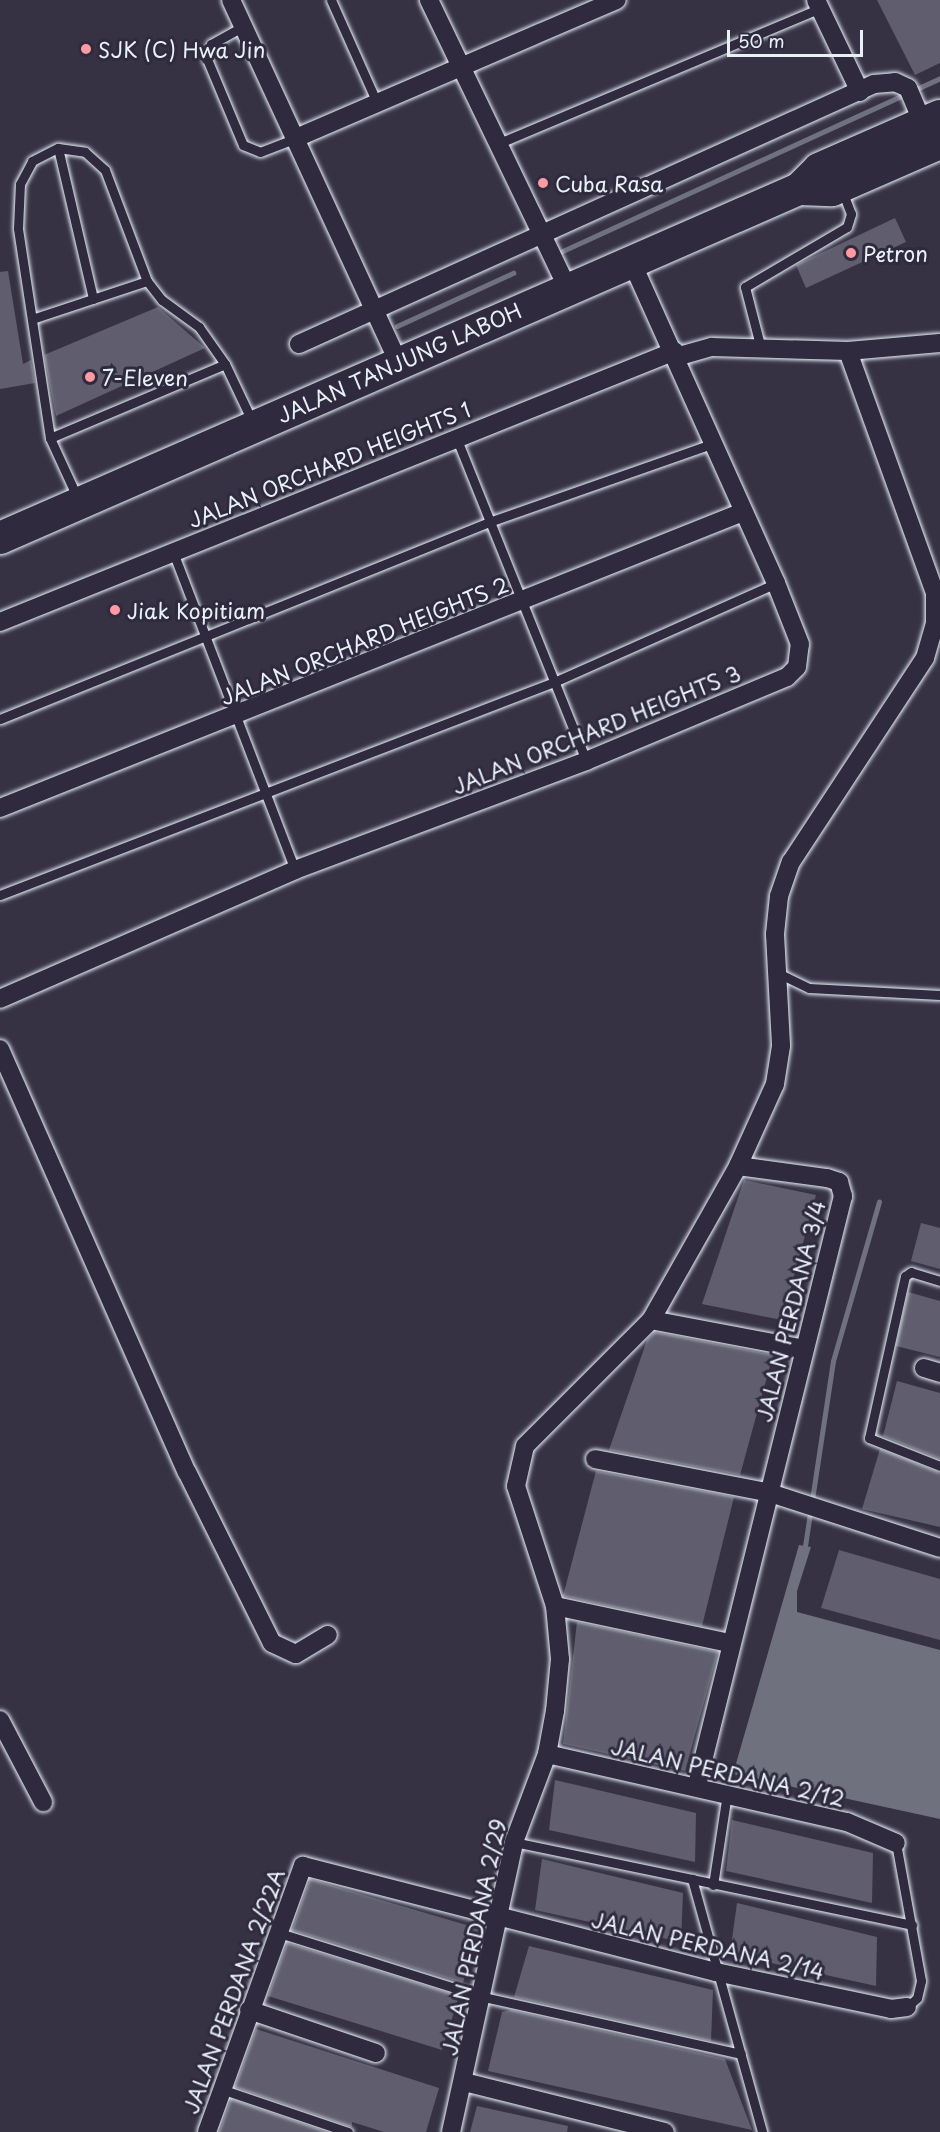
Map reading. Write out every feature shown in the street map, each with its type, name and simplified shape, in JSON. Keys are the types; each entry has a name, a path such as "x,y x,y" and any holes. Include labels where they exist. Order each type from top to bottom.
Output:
{"highway":[{"name":"JALAN TANJUNG LABOH","path":"799,189 840,186 925,115"},
{"name":"JALAN TANJUNG LABOH","path":"1,533 81,504 254,425 400,365 552,260 642,282 799,189 819,169 925,115"}],"street":[{"path":"231,0 378,309 400,365"},
{"path":"429,0 552,260"},
{"path":"296,138 617,0"},
{"path":"818,4 860,92"},
{"path":"299,344 378,309 552,260 860,92 885,82 925,115"},
{"name":"JALAN ORCHARD HEIGHTS 3","path":"0,999 295,870 586,761 787,677 797,667 800,644 776,583 642,282"},
{"name":"JALAN ORCHARD HEIGHTS 1","path":"0,622 456,436 676,354 712,346 760,345 848,351 940,343"},
{"path":"547,1754 560,1659 555,1606 516,1486 517,1466 525,1446 651,1320 738,1166 775,1084 781,1045 780,974 775,934 778,896 791,862 910,684 935,623 935,593 848,351"},
{"name":"JALAN ORCHARD HEIGHTS 2","path":"0,808 238,716 743,512"},
{"path":"0,1049 187,1472 272,1643 296,1653 328,1635"},
{"name":"JALAN PERDANA 3/4","path":"697,1785 729,1643 843,1196 839,1182 738,1166"},
{"path":"651,1320 804,1349"},
{"path":"595,1459 767,1492 827,1514 940,1548"},
{"path":"555,1606 729,1643"},
{"path":"0,1720 43,1802"},
{"name":"JALAN PERDANA 2/12","path":"547,1754 697,1785 847,1821 896,1844"},
{"name":"JALAN PERDANA 2/29","path":"451,2132 483,1998 514,1842 547,1754"},
{"name":"JALAN PERDANA 2/14","path":"303,1866 499,1919 716,1972 891,2009 907,2007"},
{"name":"JALAN PERDANA 2/22A","path":"207,2132 276,1932 303,1866"},
{"path":"249,2010 376,2053"},
{"path":"464,2082 665,2132"}],"lane":[{"path":"331,0 377,103"},
{"path":"497,144 818,4"},
{"path":"242,27 211,44 207,59 243,145 260,152 296,138"},
{"path":"58,148 93,299"},
{"path":"81,504 50,438 18,228 20,184 32,161 58,148 85,152 105,170 147,281 162,300 199,327 225,364 254,425"},
{"path":"760,345 745,287 847,227 851,214 840,186"},
{"path":"32,319 147,281"},
{"path":"50,438 225,364"},
{"path":"456,436 586,761"},
{"path":"0,718 206,633 489,522 714,443"},
{"path":"173,552 269,795 295,870"},
{"path":"0,895 269,795 554,682 776,583"},
{"path":"780,974 809,988 940,995"},
{"path":"940,1281 911,1272 905,1276 869,1438 940,1466"},
{"path":"713,1885 727,1793"},
{"path":"514,1842 912,1925"},
{"path":"896,1844 921,1981 917,1998 907,2007"},
{"path":"692,1879 762,2132"},
{"path":"276,1932 483,1998 741,2054"},
{"path":"221,2089 348,2132"}],"water":[{"path":"799,1545 811,1547 797,1591 797,1612 940,1650 940,1819 733,1774"}],"building":[{"path":"877,0 940,0 940,63 915,75"},
{"name":"Petron","path":"895,218 906,242 806,288 796,265"},
{"path":"8,271 23,364 31,360 35,383 0,389 0,272"},
{"path":"158,307 205,348 56,416 44,355"},
{"path":"744,1180 816,1195 782,1320 702,1304"},
{"path":"921,1223 940,1228 940,1269 911,1261"},
{"path":"908,1292 940,1301 940,1357 896,1346"},
{"path":"655,1332 773,1355 740,1475 609,1450 647,1340"},
{"path":"897,1381 940,1393 940,1459 883,1436"},
{"path":"880,1449 940,1473 940,1527 862,1509"},
{"path":"596,1471 734,1497 702,1626 563,1596"},
{"path":"839,1550 940,1579 940,1640 821,1608"},
{"path":"577,1622 718,1652 685,1771 563,1744"},
{"path":"555,1780 696,1813 695,1862 549,1830"},
{"path":"732,1820 873,1853 872,1903 726,1871"},
{"path":"542,1859 683,1893 681,1942 535,1910"},
{"path":"310,1879 480,1929 463,1983 292,1930"},
{"path":"737,1903 877,1937 876,1986 730,1954"},
{"path":"287,1943 459,1996 442,2050 268,1996"},
{"path":"529,1946 713,1990 711,2041 514,1997"},
{"path":"511,2010 725,2059 752,2130 488,2071 502,2012"},
{"path":"256,2029 439,2088 426,2132 384,2132 352,2122 352,2127 235,2087"},
{"path":"231,2099 327,2132 219,2132"},
{"path":"477,2106 568,2126 567,2132 470,2132"}],"waterway":[{"path":"556,254 940,78"},
{"path":"397,326 513,273"},
{"path":"805,1546 833,1361 879,1202"}],"place":[{"name":"SJK (C) Hwa Jin","path":"86,49"},
{"name":"Cuba Rasa","path":"543,183"},
{"name":"Petron","path":"851,253"},
{"name":"7-Eleven","path":"90,377"},
{"name":"Jiak Kopitiam","path":"115,610"}]}
